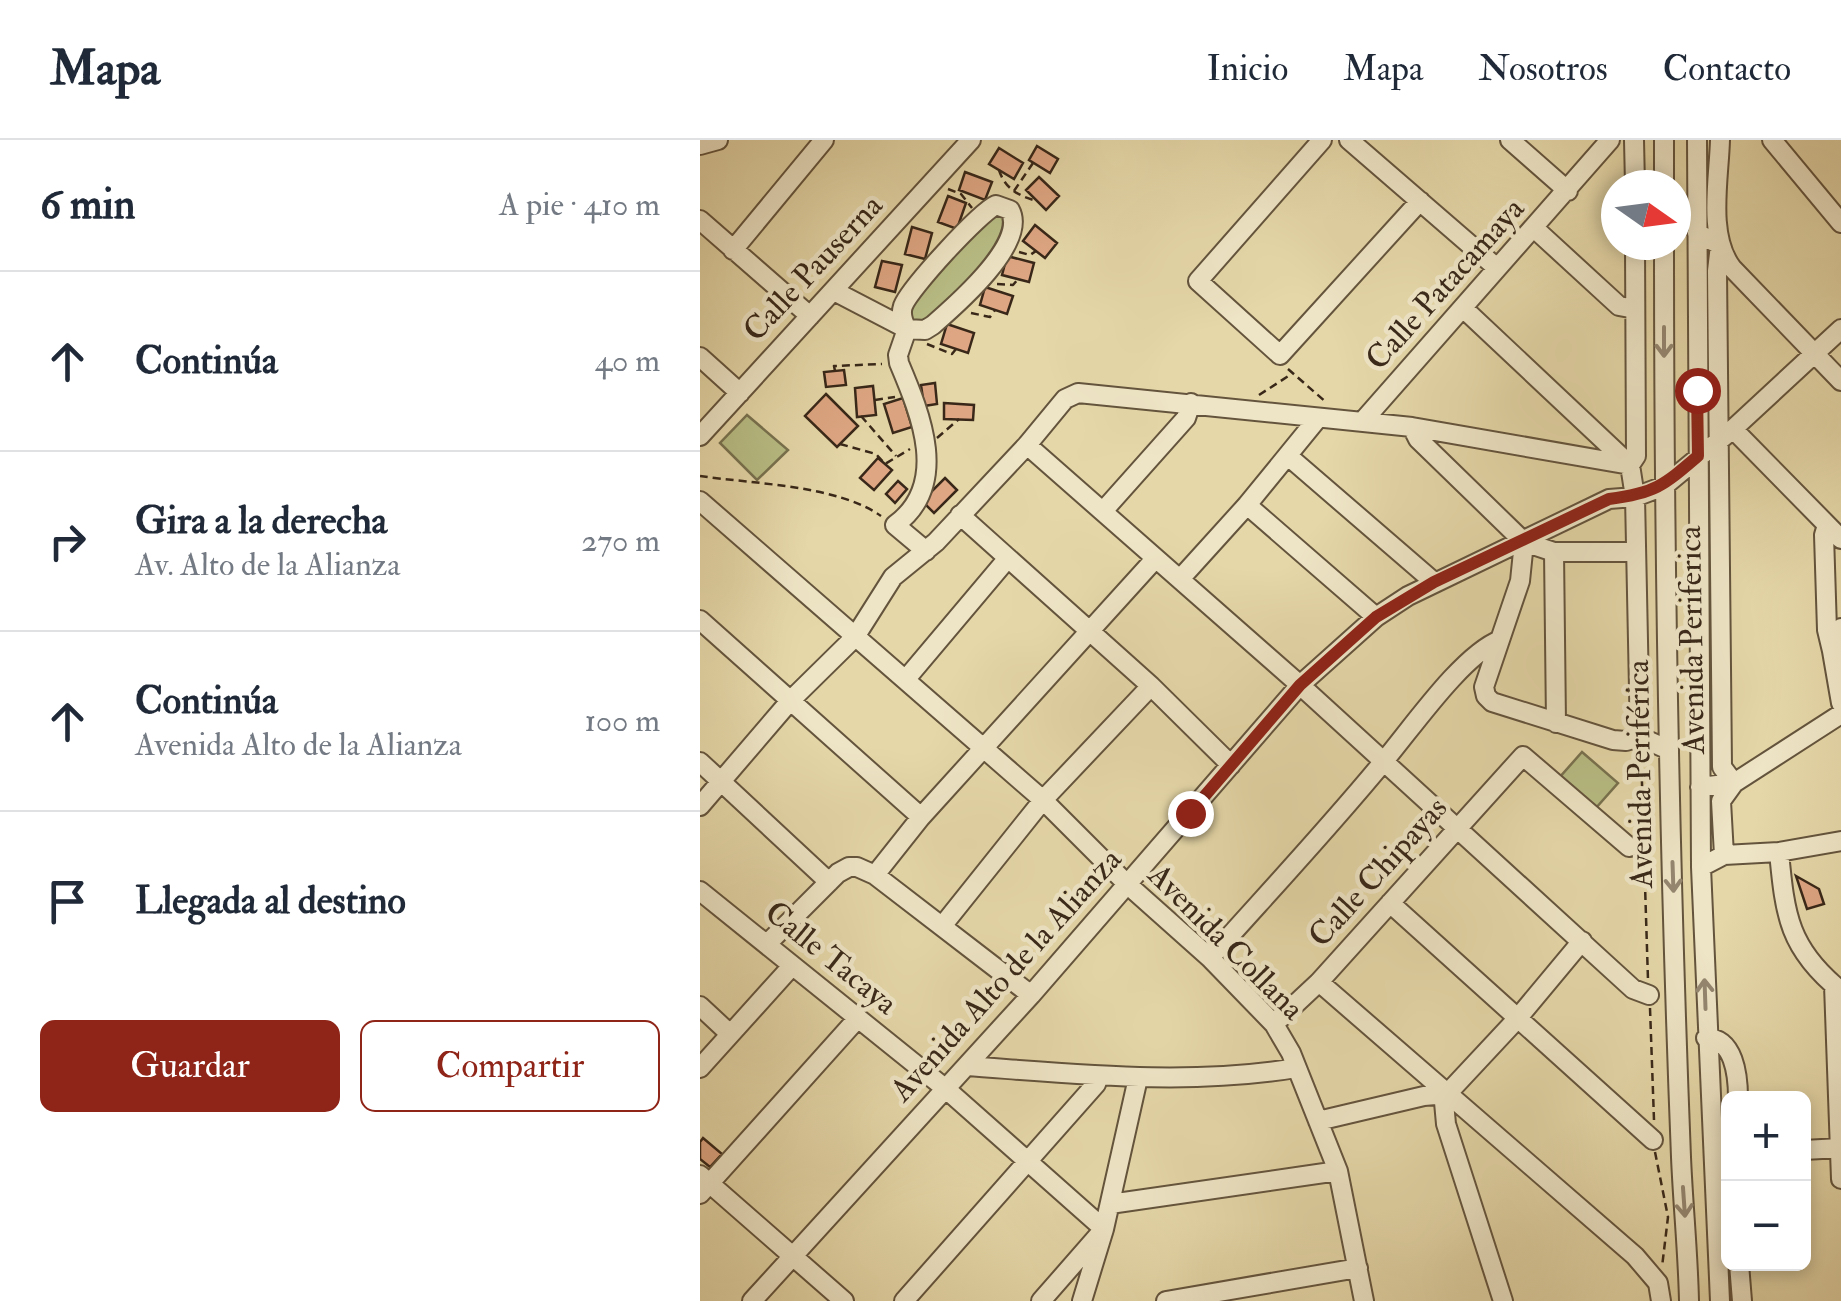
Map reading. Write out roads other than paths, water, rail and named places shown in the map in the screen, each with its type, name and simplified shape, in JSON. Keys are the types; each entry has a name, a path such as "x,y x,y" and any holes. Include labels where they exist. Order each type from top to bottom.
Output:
{"street":[{"path":"733,250 824,140"},
{"path":"1322,140 1198,282 1280,356 1420,201"},
{"path":"1349,140 1497,268"},
{"path":"1510,140 1568,191"},
{"name":"Calle Patacamaya","path":"1362,422 1610,140"},
{"path":"1634,140 1635,170"},
{"path":"1664,140 1664,170"},
{"name":"Avenida Periférica","path":"1697,140 1701,868 1720,1301"},
{"name":"Avenida Periferica","path":"1720,140 1717,271 1726,434 1722,767 1734,783"},
{"path":"1772,140 1841,223"},
{"name":"Calle Pauserna","path":"700,436 965,142"},
{"path":"916,329 902,317 906,301 980,218 996,205 1010,210 1015,218 1008,238 980,282 951,309 916,329 898,354 920,417 928,474 922,494 895,525 926,551"},
{"path":"700,220 810,316"},
{"path":"1534,228 1619,306 1635,309"},
{"path":"1697,233 1720,245 1732,268 1841,381"},
{"path":"1630,465 1636,456 1635,260"},
{"name":"Avenida Periférica","path":"1664,260 1669,750 1680,1139 1689,1301"},
{"path":"834,291 916,329"},
{"path":"1463,308 1630,465 1635,497 1640,736"},
{"path":"1664,486 1841,328"},
{"path":"700,356 740,392"},
{"path":"700,806 790,701 855,637 886,584 926,551 1027,445 1065,398 1075,393 1412,426 1630,465"},
{"path":"1104,510 1186,418 1191,403"},
{"path":"1180,579 1318,418"},
{"path":"1412,426 1418,439 1524,542 1554,552 1636,552"},
{"path":"1726,434 1834,532"},
{"path":"1027,445 1300,685 1633,989 1649,996"},
{"path":"1288,456 1434,582"},
{"name":"Avenida Alto de la Alianza","path":"752,1301 1031,995 1300,685 1376,617 1434,582 1609,499 1635,497 1664,486"},
{"name":"Avenida Collana","path":"700,501 1042,800 1210,958 1274,1024 1338,1171 1364,1301"},
{"path":"1248,504 1376,617"},
{"path":"960,515 1232,764"},
{"path":"1834,532 1824,535 1826,630 1841,703"},
{"path":"1524,542 1520,581 1484,687 1486,696 1492,702 1613,740 1626,742 1640,736 1669,750"},
{"path":"1554,552 1556,722"},
{"path":"906,680 1008,558"},
{"path":"875,875 921,817 1156,559"},
{"path":"700,620 921,817"},
{"path":"1832,650 1841,628"},
{"path":"1210,958 1384,762 1440,691 1487,645 1500,640"},
{"path":"943,925 1042,800 1150,686"},
{"path":"1724,855 1722,801 1734,783 1841,714"},
{"name":"Calle Chipayas","path":"1274,1024 1318,982 1523,756 1629,847"},
{"path":"700,762 829,882"},
{"name":"Avenida Periferica","path":"1700,786 1734,783"},
{"path":"1701,868 1724,855 1779,852 1841,840"},
{"path":"1779,852 1794,940 1838,988 1841,1179"},
{"path":"766,944 849,867 875,875 1031,995"},
{"name":"Calle Tacaya","path":"700,891 946,1089 1104,1230"},
{"path":"1390,904 1653,1140"},
{"path":"1502,1301 1446,1124 1444,1102 1582,942"},
{"path":"700,1068 792,966"},
{"path":"1318,982 1635,1256 1658,1283 1662,1301"},
{"path":"700,1006 730,1034"},
{"path":"844,1301 794,1255 703,1185 858,1018"},
{"path":"1706,1038 1718,1038 1724,1043 1735,1071 1737,1091"},
{"path":"967,1066 1138,1078 1251,1076 1296,1068"},
{"path":"904,1301 1028,1164 1099,1076"},
{"path":"1082,1301 1104,1230 1138,1078"},
{"path":"1318,1121 1447,1094"},
{"path":"1811,1150 1840,1148"},
{"path":"1110,1204 1338,1171"},
{"path":"1041,1301 1104,1230"},
{"path":"1166,1301 1358,1268"},
{"path":"1740,1271 1742,1301"}]}
